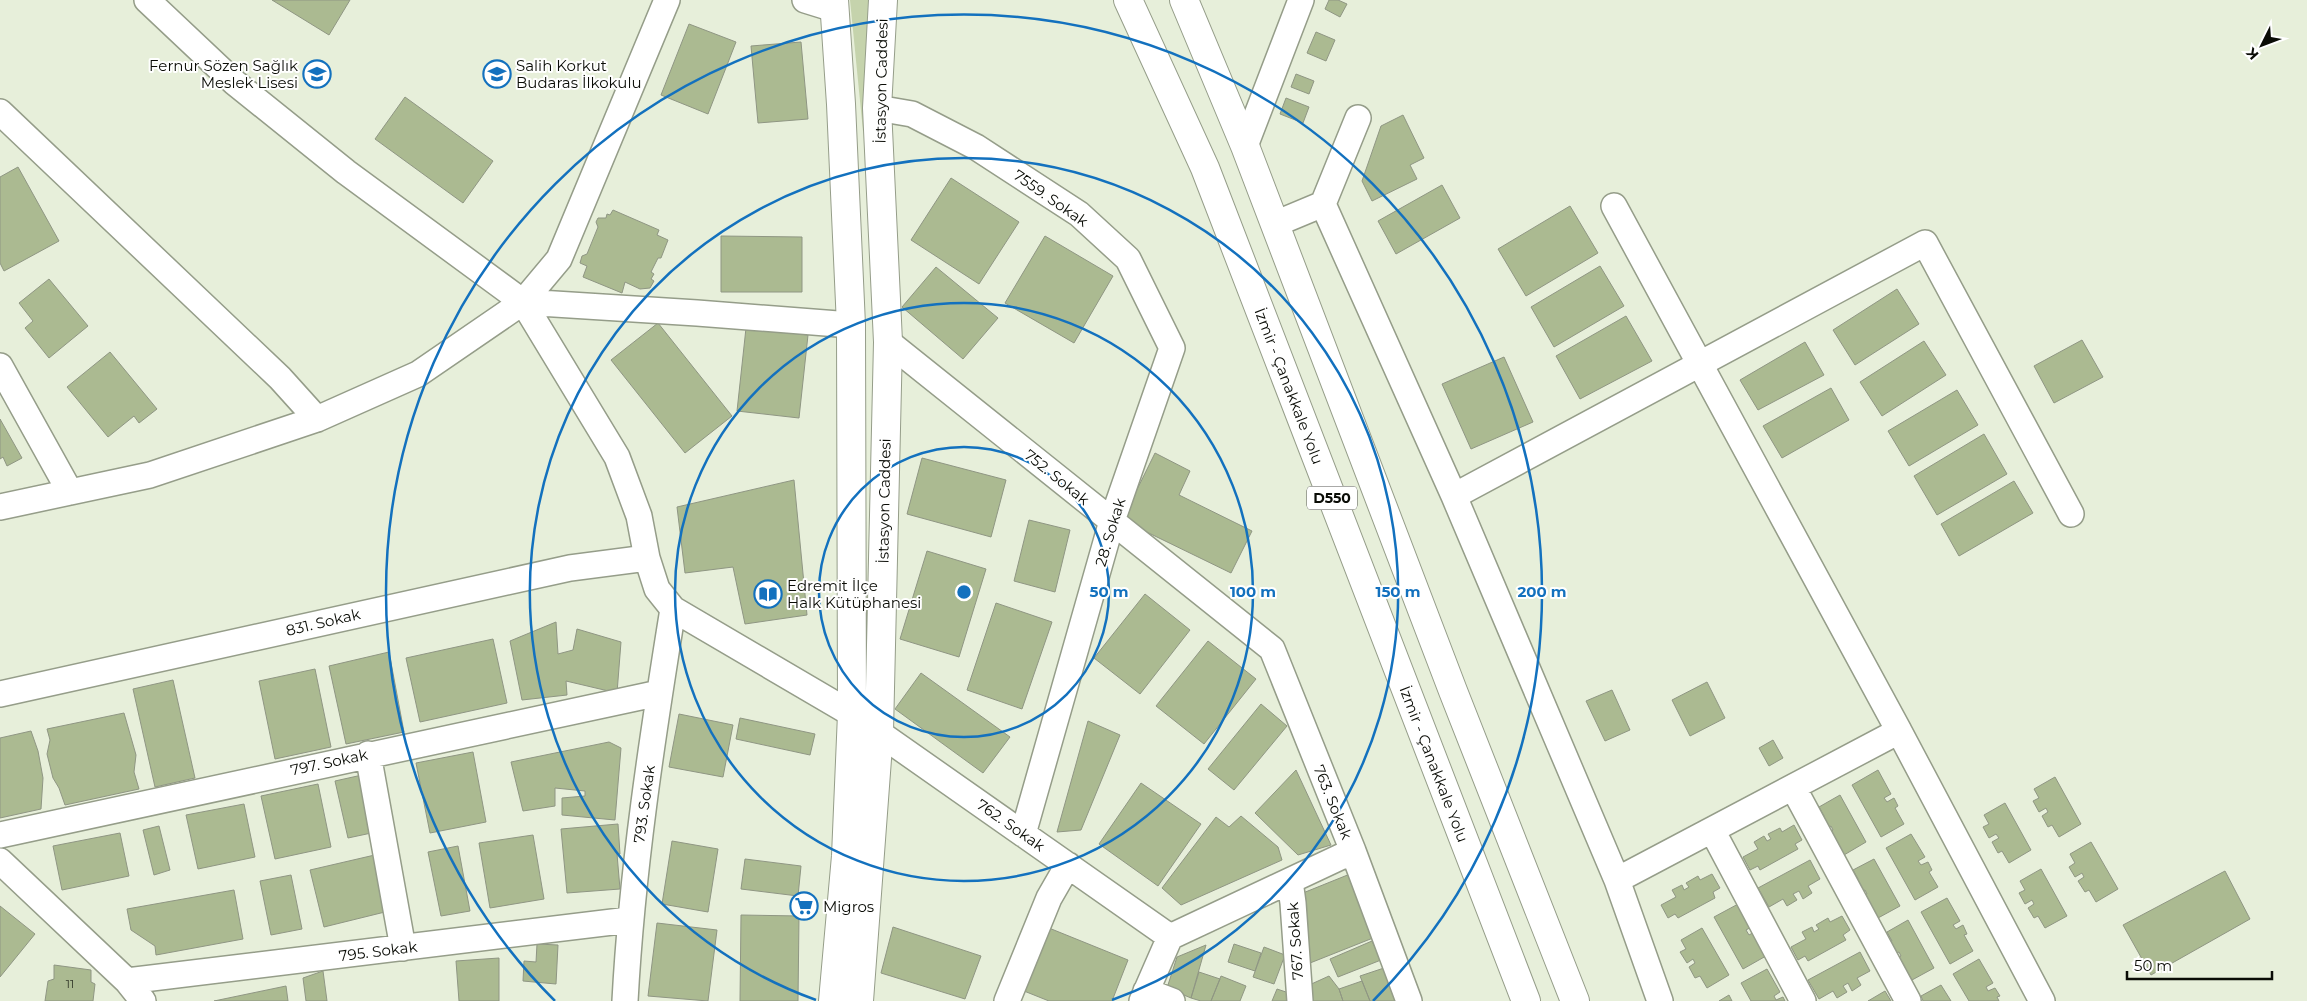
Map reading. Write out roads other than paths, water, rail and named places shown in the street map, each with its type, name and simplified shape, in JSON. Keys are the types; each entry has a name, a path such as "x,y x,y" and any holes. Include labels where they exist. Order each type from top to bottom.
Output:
{"main road":[{"name":"İstasyon Caddesi","path":"859,1001 879,732 888,342 877,108 883,0"},
{"name":"İzmir - Çanakkale Yolu","path":"1128,0 1205,168 1526,1001"},
{"path":"1184,0 1245,146 1453,691 1575,1001"},
{"name":"İstasyon Caddesi","path":"833,1001 846,856 852,714 851,325 841,104 834,4"}],"street":[{"path":"147,0 234,82 346,172 523,302 617,457 639,516 647,558 657,589 672,609"},
{"path":"0,507 150,475 317,419 418,374 523,302 559,259 667,0"},
{"path":"805,0 834,4"},
{"path":"1245,146 1301,0"},
{"name":"7559. Sokak","path":"877,108 912,114 960,139 1079,214 1128,259 1172,348"},
{"path":"0,112 280,378 317,419"},
{"path":"1275,224 1323,204 1358,118"},
{"path":"1323,204 1454,496 1617,880 1660,1001"},
{"path":"1614,206 2042,1001"},
{"path":"1454,496 1925,243 2071,514"},
{"path":"523,302 697,312 851,325"},
{"name":"752. Sokak","path":"888,342 1272,649"},
{"name":"28. Sokak","path":"1023,834 1112,521 1172,348"},
{"path":"0,366 70,492"},
{"name":"831. Sokak","path":"0,694 570,568 647,558"},
{"name":"762. Sokak","path":"672,609 852,714 1170,937"},
{"name":"793. Sokak","path":"625,1001 629,920 672,609"},
{"name":"763. Sokak","path":"1170,937 1353,851 1272,649"},
{"name":"797. Sokak","path":"0,834 659,693"},
{"path":"1617,880 1898,731"},
{"path":"368,754 403,948"},
{"path":"1793,787 1908,1001"},
{"path":"1712,830 1803,1001"},
{"path":"1353,851 1409,1001"},
{"path":"0,861 127,981 143,1001"},
{"path":"1007,1001 1049,898 1068,865"},
{"name":"767. Sokak","path":"1290,882 1300,1001"},
{"name":"795. Sokak","path":"127,981 629,920"},
{"path":"1170,937 1144,996 1172,1001"}],"place":[{"name":"Fernur Sözen Sağlık Meslek Lisesi","path":"317,74"},
{"name":"Salih Korkut Budaras İlkokulu","path":"497,74"},
{"name":"Edremit İlçe Halk Kütüphanesi","path":"768,594"},
{"name":"Migros","path":"804,906"}]}
